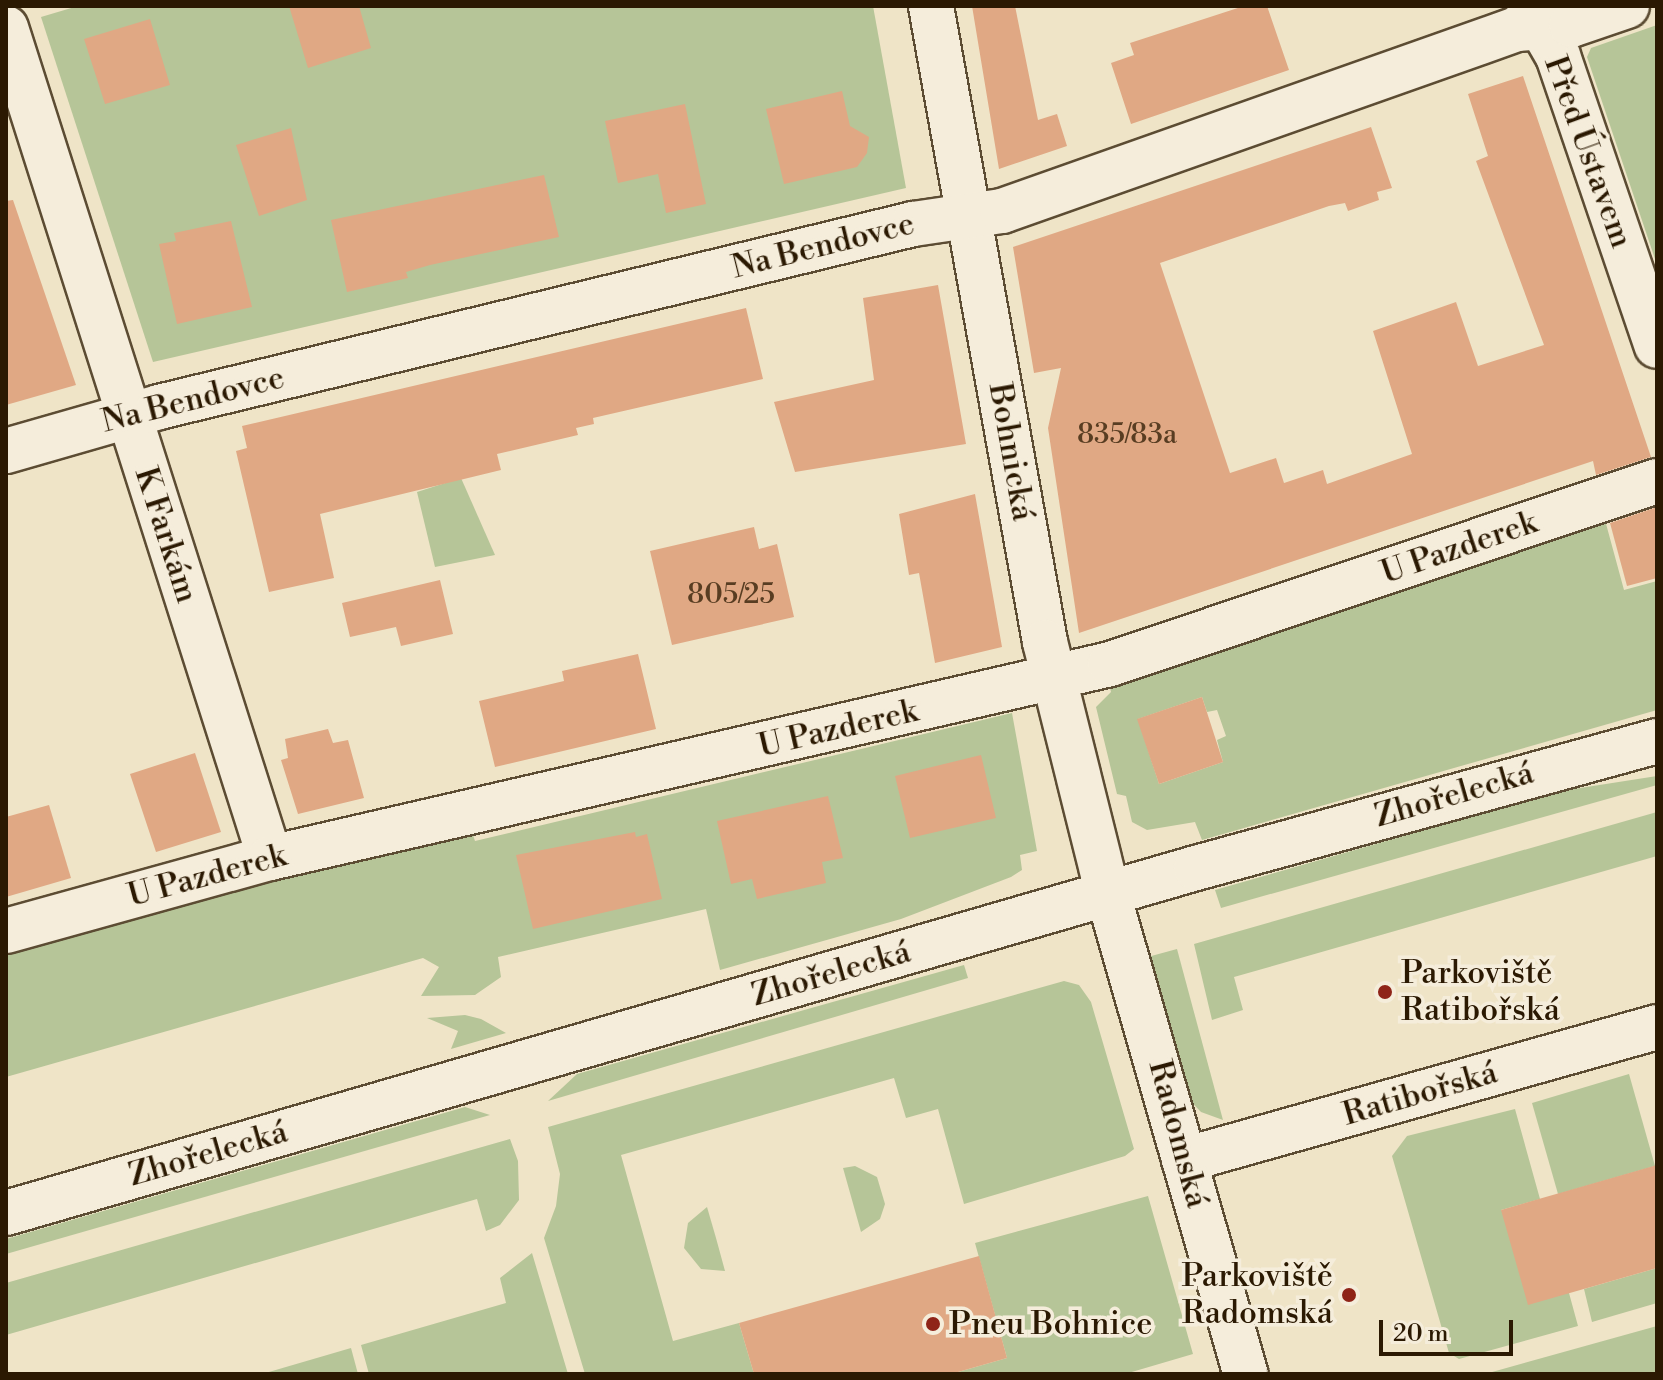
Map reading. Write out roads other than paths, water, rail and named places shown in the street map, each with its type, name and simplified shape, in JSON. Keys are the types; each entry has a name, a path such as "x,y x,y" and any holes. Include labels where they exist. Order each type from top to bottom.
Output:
{"street":[{"name":"Bohnická","path":"931,6 1054,678 1108,894"},
{"name":"Na Bendovce","path":"6,451 128,415 913,224 1002,211 1517,29 1534,16 1571,25 1627,6"},
{"name":"Před Ústavem","path":"1534,16 1558,56 1657,346"},
{"name":"K Farkám","path":"6,28 270,858"},
{"name":"U Pazderek","path":"6,931 270,858 1054,678 1153,651 1657,481"},
{"name":"Zhořelecká","path":"6,1213 1108,894 1657,741"},
{"name":"Radomská","path":"1108,894 1175,1115 1184,1160 1246,1374"},
{"name":"Ratibořská","path":"1184,1160 1657,1027"}],"place":[{"name":"Parkoviště Ratibořská","path":"1385,992"},
{"name":"Parkoviště Radomská","path":"1349,1295"},
{"name":"Pneu Bohnice","path":"933,1324"}]}
